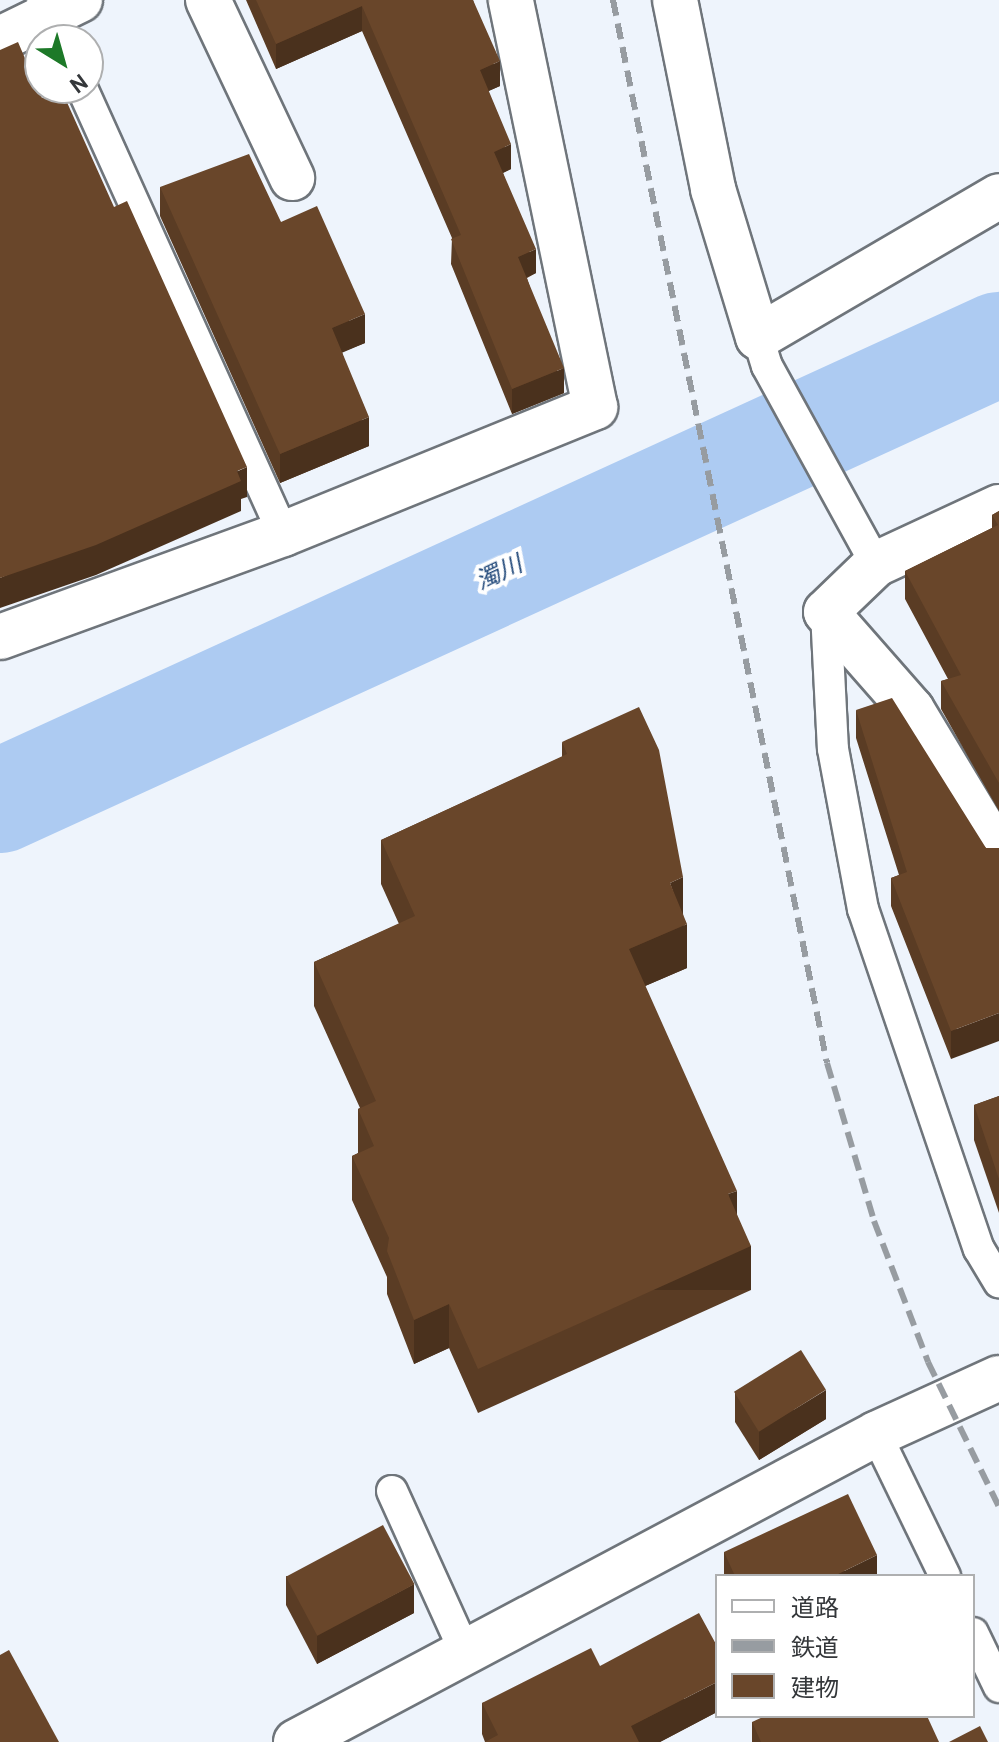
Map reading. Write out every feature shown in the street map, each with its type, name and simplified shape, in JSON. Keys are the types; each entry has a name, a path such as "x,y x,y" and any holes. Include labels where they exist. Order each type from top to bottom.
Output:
{"street":[{"path":"208,0 292,178"},
{"path":"0,637 283,534 595,407 511,0"},
{"path":"675,0 713,189 763,351 999,196"},
{"path":"0,39 58,14"},
{"path":"999,507 871,555 826,612 912,710 999,855"},
{"path":"296,1742 340,1731 465,1652 876,1434 999,1378"}],"lane":[{"path":"89,104 283,534"},
{"path":"763,351 871,555"},
{"path":"826,612 833,749 863,909 979,1249 999,1282"},
{"path":"876,1434 944,1574"},
{"path":"392,1491 465,1652"},
{"path":"975,1637 999,1687"}],"building":[{"path":"256,0 473,0 500,61 480,70 511,144 494,152 536,249 518,257 564,368 512,389 451,239 461,235 362,6 276,44"},
{"path":"18,42 24,56 24,104 68,104 114,207 127,201 247,467 237,471 241,481 96,545 0,578 0,50"},
{"path":"249,154 281,222 317,206 365,314 332,328 369,417 280,454 160,187"},
{"path":"999,511 999,783 941,681 961,675 905,571 998,525 992,515"},
{"path":"892,698 986,848 999,848 999,1013 951,1031 891,878 907,872 856,710"},
{"path":"639,707 659,750 683,877 670,883 687,924 629,949 737,1191 728,1194 751,1246 478,1369 449,1304 414,1320 387,1251 389,1238 352,1156 374,1146 358,1109 376,1101 314,962 415,916 381,840 567,754 562,742"},
{"path":"999,1096 999,1179 974,1105"},
{"path":"801,1350 826,1390 759,1432 734,1392"},
{"path":"848,1494 877,1555 838,1574 734,1574 724,1552"},
{"path":"383,1525 414,1584 317,1636 286,1577"},
{"path":"699,1613 715,1642 715,1683 631,1726 639,1742 485,1742 498,1735 482,1703 591,1648 600,1666"},
{"path":"9,1650 59,1742 0,1742 0,1655"},
{"path":"761,1718 928,1718 939,1742 761,1742 752,1722"},
{"path":"980,1726 988,1742 949,1742"}],"waterway":[{"name":"濁川","path":"0,801 999,344"}],"railway":[{"path":"613,0 827,1063 874,1221 928,1362 999,1507"}]}
